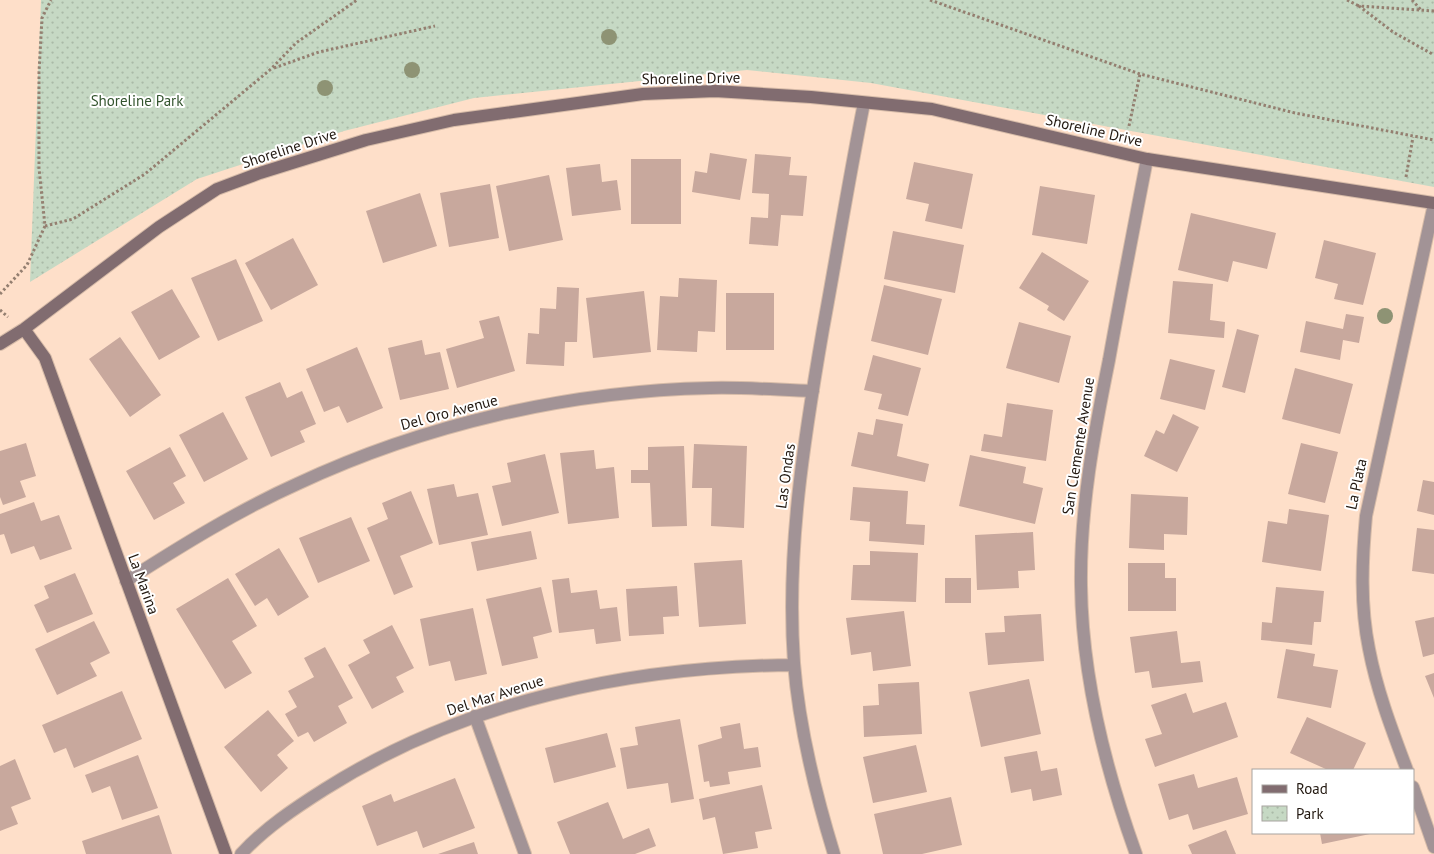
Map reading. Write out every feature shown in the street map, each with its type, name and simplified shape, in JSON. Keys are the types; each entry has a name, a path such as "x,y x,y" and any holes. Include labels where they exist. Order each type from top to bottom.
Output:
{"main road":[{"name":"Shoreline Drive","path":"0,344 24,329 159,227 217,189 260,173 366,140 454,120 643,94 715,91 932,109 1147,159 1434,203"},
{"name":"La Marina","path":"24,329 45,358 226,854"}],"street":[{"name":"Las Ondas","path":"834,854 819,804 804,735 794,665 792,620 793,536 813,391 864,103"},
{"name":"San Clemente Avenue","path":"1136,854 1099,734 1085,658 1081,585 1082,531 1089,463 1147,159"},
{"name":"La Plata","path":"1407,769 1379,692 1368,649 1363,604 1362,560 1366,516 1434,203"},
{"name":"Del Oro Avenue","path":"126,581 196,538 295,484 390,446 458,424 546,404 644,392 712,388 813,391"},
{"name":"Del Mar Avenue","path":"241,854 254,840 292,810 346,776 403,746 475,716 541,696 619,679 682,670 794,665"},
{"path":"475,716 525,854"},
{"path":"1414,790 1434,847"},
{"path":"1426,854 1434,851"}],"path":[{"path":"0,294 27,265 44,226 39,168 39,72 42,18 51,0"},
{"path":"44,226 73,219 145,174 271,69 296,43 357,0"},
{"path":"930,0 1140,74 1295,113 1413,138 1434,140"},
{"path":"1347,0 1359,6 1393,32 1434,55"},
{"path":"1412,0 1423,12"},
{"path":"1359,6 1423,12 1434,11"},
{"path":"271,69 319,52 435,26"},
{"path":"1129,126 1140,74"},
{"path":"1406,177 1413,138"}],"green space":[{"name":"Shoreline Park","path":"41,0 1434,0 1434,187 871,83 747,70 474,98 344,131 197,179 30,282"}],"building":[{"path":"710,153 747,159 740,200 692,192 695,171 707,173"},
{"path":"755,154 791,157 789,175 807,176 803,216 781,215 778,246 749,244 751,217 768,218 769,194 752,193"},
{"path":"631,159 681,159 681,224 631,224"},
{"path":"914,162 973,174 962,229 925,221 929,204 906,199"},
{"path":"600,164 602,182 617,180 621,210 572,216 566,168"},
{"path":"549,175 563,240 509,251 496,186"},
{"path":"490,184 499,238 449,247 440,193"},
{"path":"1040,186 1095,195 1087,244 1032,235"},
{"path":"420,193 437,246 383,263 366,211"},
{"path":"1191,213 1276,233 1267,269 1233,261 1228,282 1178,270"},
{"path":"893,231 964,245 955,293 884,279"},
{"path":"293,238 318,285 271,310 245,263"},
{"path":"1324,240 1376,253 1363,305 1334,299 1338,284 1315,278"},
{"path":"1042,252 1089,281 1064,321 1047,310 1049,306 1019,288"},
{"path":"236,259 263,321 218,341 191,278"},
{"path":"679,278 717,280 715,332 698,331 697,352 657,350 660,296 678,297"},
{"path":"1173,281 1213,284 1210,320 1225,322 1224,338 1168,333"},
{"path":"884,285 942,299 928,355 871,341"},
{"path":"557,287 579,288 577,342 565,342 564,366 526,364 528,333 539,334 540,308 556,309"},
{"path":"172,289 200,337 159,360 131,312"},
{"path":"644,291 651,352 593,358 586,298"},
{"path":"726,293 774,293 774,350 726,350"},
{"path":"1346,314 1364,317 1359,343 1343,340 1340,360 1300,352 1306,321 1343,329"},
{"path":"499,316 515,371 457,388 446,349 484,338 479,321"},
{"path":"1019,322 1071,336 1059,383 1006,368"},
{"path":"1237,329 1259,335 1245,393 1222,387"},
{"path":"120,337 161,395 130,417 89,359"},
{"path":"422,340 425,355 440,352 449,389 400,400 388,348"},
{"path":"357,347 383,408 347,423 339,406 324,412 306,369"},
{"path":"873,355 921,368 908,416 878,409 882,394 864,390"},
{"path":"1170,359 1215,370 1205,410 1160,399"},
{"path":"1295,368 1353,384 1340,434 1282,419"},
{"path":"280,382 287,398 302,391 316,424 300,431 305,442 271,457 245,397"},
{"path":"1007,403 1053,410 1046,461 981,451 984,434 1002,437"},
{"path":"223,412 248,459 204,482 179,435"},
{"path":"1173,414 1199,427 1177,472 1144,456 1156,430 1164,434"},
{"path":"876,419 903,424 897,456 929,464 925,482 851,466 858,432 873,435"},
{"path":"26,443 36,476 20,481 26,497 3,505 0,497 0,451"},
{"path":"1301,443 1338,452 1325,503 1288,494"},
{"path":"694,444 747,446 744,528 711,526 712,488 692,488"},
{"path":"684,446 687,526 652,527 650,483 631,483 631,470 648,470 648,447"},
{"path":"170,447 186,476 173,483 185,503 154,520 126,471"},
{"path":"594,450 596,469 614,467 619,518 568,524 560,453"},
{"path":"545,454 559,513 502,526 492,486 511,482 507,463"},
{"path":"970,455 1026,467 1023,483 1043,488 1035,524 959,506"},
{"path":"1423,480 1434,482 1434,515 1417,511"},
{"path":"454,484 457,497 478,493 488,535 439,545 427,489"},
{"path":"853,487 908,491 906,524 925,525 924,545 869,541 870,522 850,520"},
{"path":"411,491 433,543 400,556 413,587 394,595 367,528 388,519 382,503"},
{"path":"1131,494 1188,497 1187,535 1164,534 1164,550 1129,548"},
{"path":"34,502 41,521 59,515 72,549 40,560 34,546 11,554 4,534 0,535 0,514"},
{"path":"1289,509 1329,515 1321,571 1262,562 1268,521 1287,524"},
{"path":"351,517 370,561 318,583 299,538"},
{"path":"1417,528 1434,530 1434,574 1412,571"},
{"path":"531,531 537,559 477,571 471,542"},
{"path":"1033,532 1035,570 1018,571 1019,588 977,590 975,535"},
{"path":"279,548 309,597 278,616 267,598 255,606 235,574"},
{"path":"870,551 918,553 916,602 851,600 853,565 870,565"},
{"path":"742,560 746,624 699,627 694,563"},
{"path":"1128,563 1165,563 1165,578 1176,578 1176,611 1128,611"},
{"path":"75,573 93,614 47,633 34,605 49,598 44,586"},
{"path":"228,578 257,626 232,641 252,673 225,689 176,609"},
{"path":"569,578 571,593 597,590 600,609 617,607 621,641 596,644 594,629 559,633 552,580"},
{"path":"945,578 971,578 971,603 945,603"},
{"path":"677,586 679,616 663,617 664,634 629,636 626,589"},
{"path":"541,587 552,632 533,637 538,658 502,666 486,599"},
{"path":"1276,587 1324,591 1321,622 1314,622 1312,645 1261,640 1262,622 1272,623"},
{"path":"473,608 487,674 455,681 450,661 429,666 420,619"},
{"path":"904,611 911,666 873,671 871,652 851,655 846,618"},
{"path":"1041,614 1044,661 988,665 985,633 1005,632 1004,616"},
{"path":"1434,617 1434,654 1423,657 1415,621"},
{"path":"94,621 110,653 90,663 97,676 57,695 35,649"},
{"path":"392,625 414,668 396,677 404,692 372,709 348,665 370,653 363,640"},
{"path":"1177,631 1181,663 1200,661 1203,682 1152,688 1149,671 1135,673 1130,637"},
{"path":"325,647 353,698 338,706 347,723 314,742 308,732 298,737 285,714 297,707 288,691 314,677 304,658"},
{"path":"1286,649 1315,654 1313,666 1338,670 1331,708 1277,698"},
{"path":"1434,673 1434,698 1425,676"},
{"path":"1029,679 1041,734 981,747 969,692"},
{"path":"919,682 922,734 864,737 863,706 879,705 878,684"},
{"path":"122,691 142,739 74,768 66,748 54,753 42,725"},
{"path":"1186,693 1193,713 1226,702 1238,737 1155,767 1145,739 1162,734 1151,705"},
{"path":"268,710 294,741 277,755 288,768 261,792 224,747"},
{"path":"1307,717 1366,743 1353,769 1326,769 1290,753"},
{"path":"680,719 694,799 671,803 668,783 627,789 620,748 638,745 635,727"},
{"path":"740,723 744,749 758,747 761,767 728,772 730,784 710,787 709,781 704,782 698,745 722,738 720,727"},
{"path":"607,733 616,767 554,783 545,748"},
{"path":"916,745 927,792 873,803 863,757"},
{"path":"1037,751 1041,771 1057,768 1062,795 1033,801 1031,789 1011,793 1004,757"},
{"path":"138,755 158,808 122,820 110,786 92,793 85,775"},
{"path":"15,759 31,799 11,807 18,824 0,831 0,766"},
{"path":"1194,774 1198,788 1237,777 1248,814 1193,830 1188,814 1169,820 1158,784"},
{"path":"455,778 475,828 423,848 417,831 377,846 362,806 391,794 394,802"},
{"path":"762,785 772,829 755,832 758,848 723,854 715,817 703,820 699,799"},
{"path":"951,797 962,845 922,854 883,854 874,814"},
{"path":"608,802 623,839 649,828 656,846 635,854 570,854 557,822"},
{"path":"159,815 172,854 86,854 82,841"},
{"path":"1226,830 1236,854 1192,854 1188,845"},
{"path":"1320,834 1370,834 1322,844"},
{"path":"474,842 478,854 438,854"}]}
